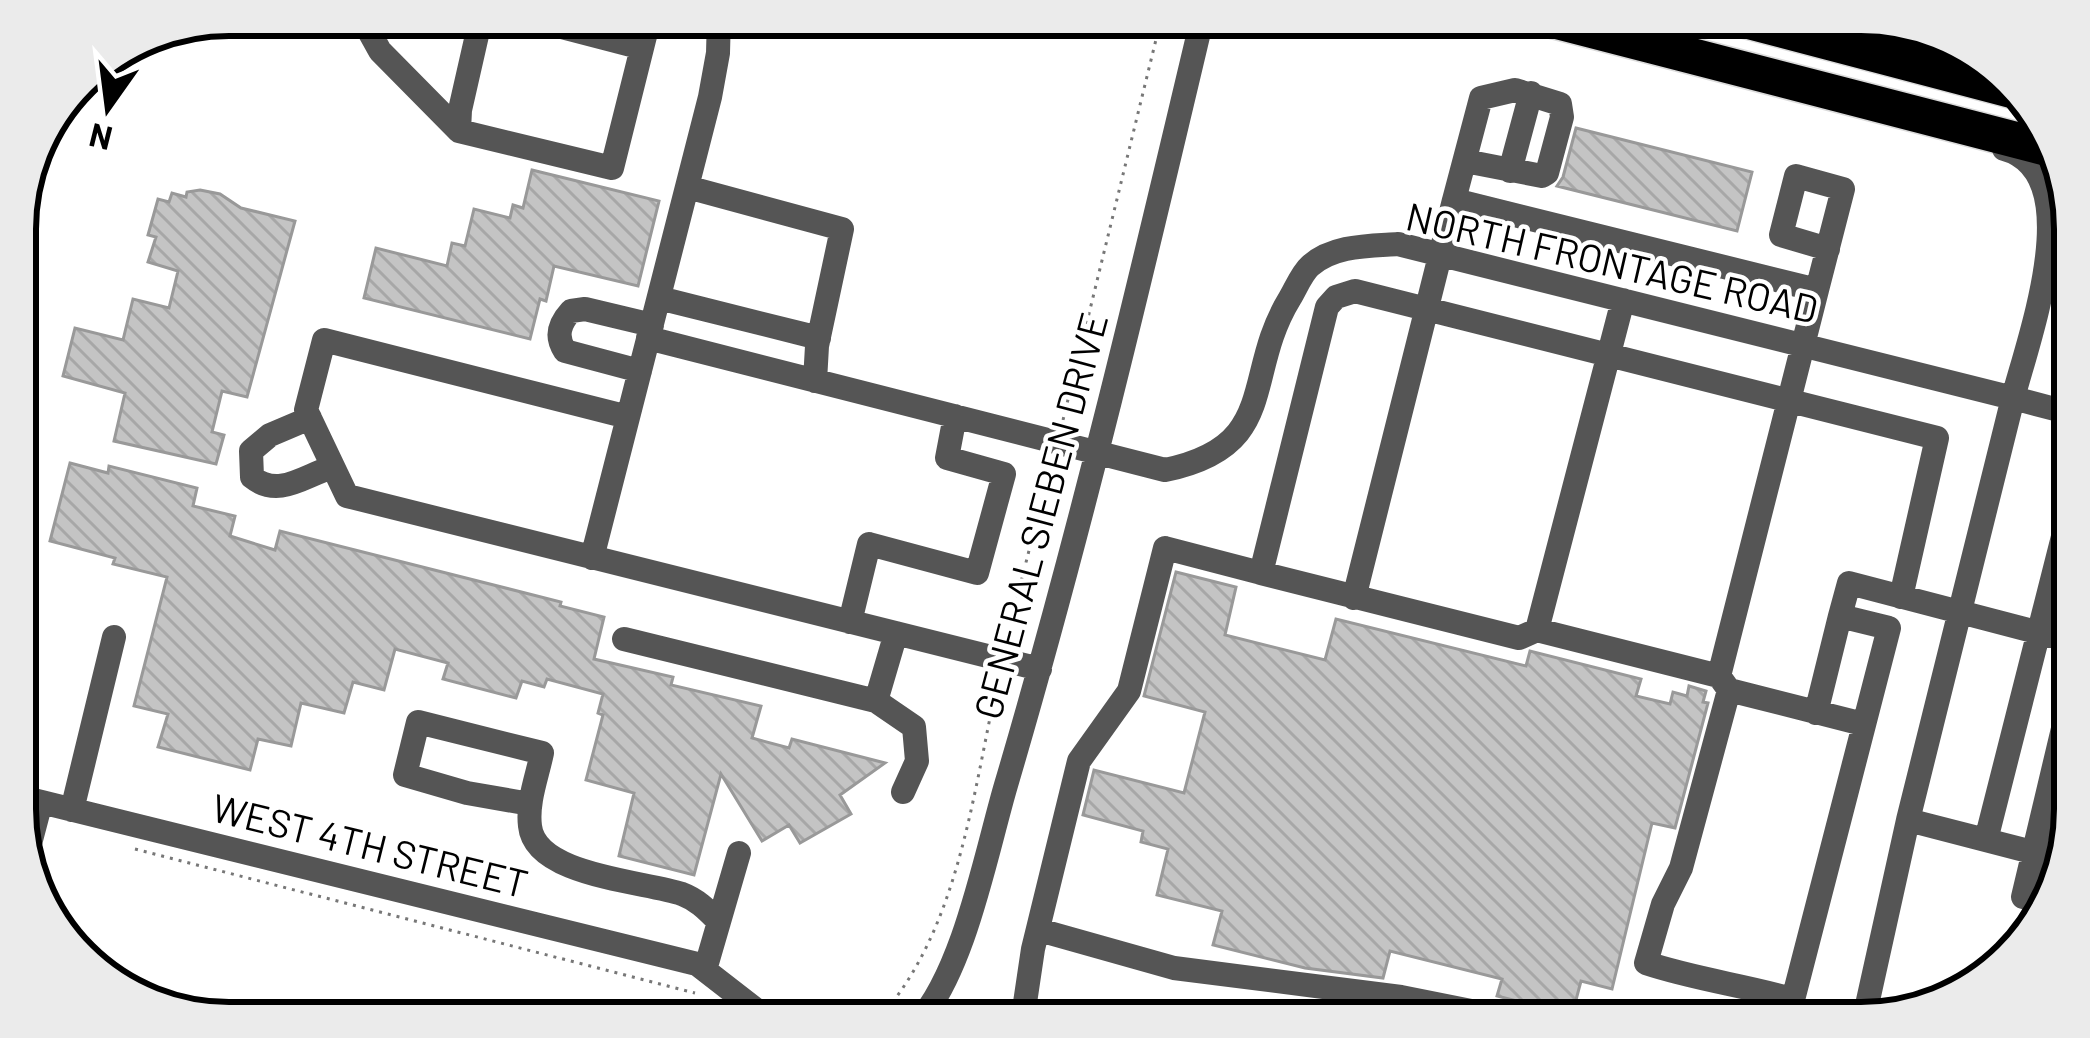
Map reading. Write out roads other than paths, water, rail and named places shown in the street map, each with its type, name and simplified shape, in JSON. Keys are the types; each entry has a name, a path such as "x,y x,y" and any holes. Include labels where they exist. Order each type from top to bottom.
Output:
{"highway":[{"path":"1616,36 2034,145"},
{"path":"1807,36 1984,82"}],"street":[{"path":"372,36 380,51 459,131 612,168 647,36"},
{"path":"459,131 477,36"},
{"path":"596,36 642,48"},
{"path":"592,558 687,187 718,36"},
{"name":"GENERAL SIEBEN DRIVE","path":"933,1002 956,954 1040,669 1099,454 1198,36"},
{"path":"1651,45 1775,89 2020,153 2037,168 2050,199 2050,252 1908,820 1868,1002"},
{"path":"1354,598 1481,98 1504,91 1531,93 1556,100 1563,110 1547,172 1535,177 1465,161"},
{"path":"1510,171 1531,93"},
{"path":"687,187 842,229 815,381"},
{"path":"1454,200 1817,290"},
{"name":"NORTH FRONTAGE ROAD","path":"640,371 565,351 559,332 571,310 585,308 815,381 1165,470 1199,463 1230,446 1249,415 1281,313 1310,266 1352,247 1398,244 2054,409"},
{"path":"2050,252 2054,245"},
{"path":"1773,1002 1744,986 1697,980 1646,963 1663,904 1681,868 1828,249"},
{"path":"1262,573 1327,307 1336,297 1355,291 1937,438 1901,598"},
{"path":"659,298 819,338"},
{"path":"1537,631 1623,300"},
{"path":"628,417 324,340 306,410 347,496 1040,669"},
{"path":"850,622 869,544 977,573 1004,474 947,458 955,416"},
{"path":"310,418 270,435 250,451 253,477 278,488 334,467"},
{"path":"1025,1002 1033,949 1079,761 1129,691 1165,548 1519,638 1537,631 1863,724"},
{"path":"1986,840 2054,576"},
{"path":"1816,713 1849,583 2054,637"},
{"path":"1791,1002 1888,628 1840,616"},
{"path":"875,701 896,633"},
{"path":"72,810 114,638"},
{"path":"624,639 875,701 914,727 917,761 903,792"},
{"path":"530,804 466,793 405,775 418,722 542,753 530,804 530,831 545,856 687,896 719,922"},
{"path":"2031,900 2023,898 2054,766"},
{"name":"WEST 4TH STREET","path":"36,801 697,964 703,982"},
{"path":"1908,820 2048,856"},
{"path":"737,1002 703,982 740,853"},
{"path":"1040,930 1174,968 1426,1002"}]}
